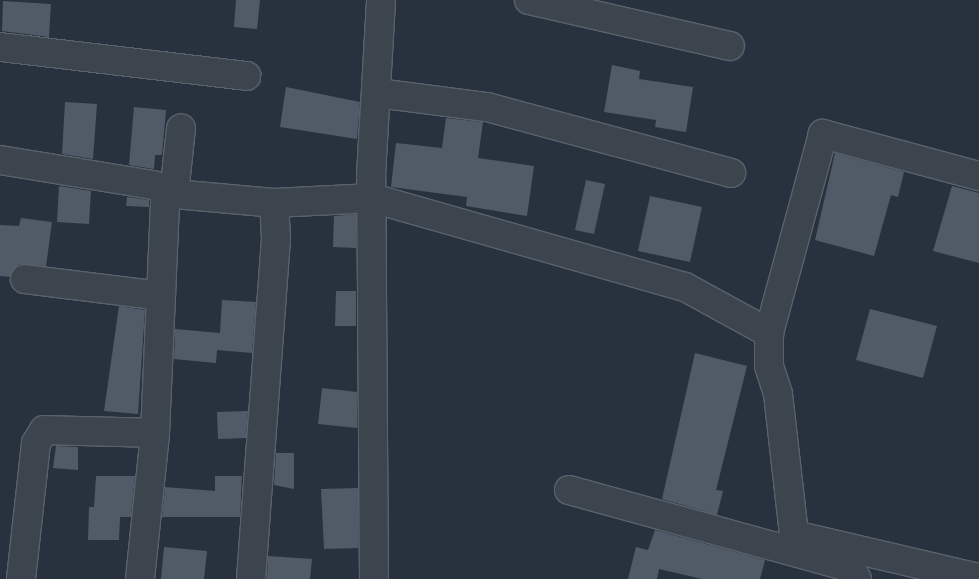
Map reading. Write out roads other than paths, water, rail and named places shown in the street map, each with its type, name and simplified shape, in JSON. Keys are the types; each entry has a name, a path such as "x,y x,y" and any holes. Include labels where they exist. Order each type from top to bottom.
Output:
{"street":[{"path":"374,579 372,198 381,0"},
{"path":"529,0 730,46"},
{"path":"0,48 246,76"},
{"path":"377,93 486,107 731,174"},
{"path":"174,194 181,128"},
{"path":"979,176 823,134 768,333 768,366 778,394 794,535 979,578"},
{"path":"0,160 153,185 174,194 274,203 372,198 685,287 768,333"},
{"path":"140,579 155,433 165,200 174,194"},
{"path":"251,579 276,239 274,203"},
{"path":"25,279 161,296"},
{"path":"21,579 36,443 44,430 155,433"},
{"path":"569,490 849,568 857,579"}]}
